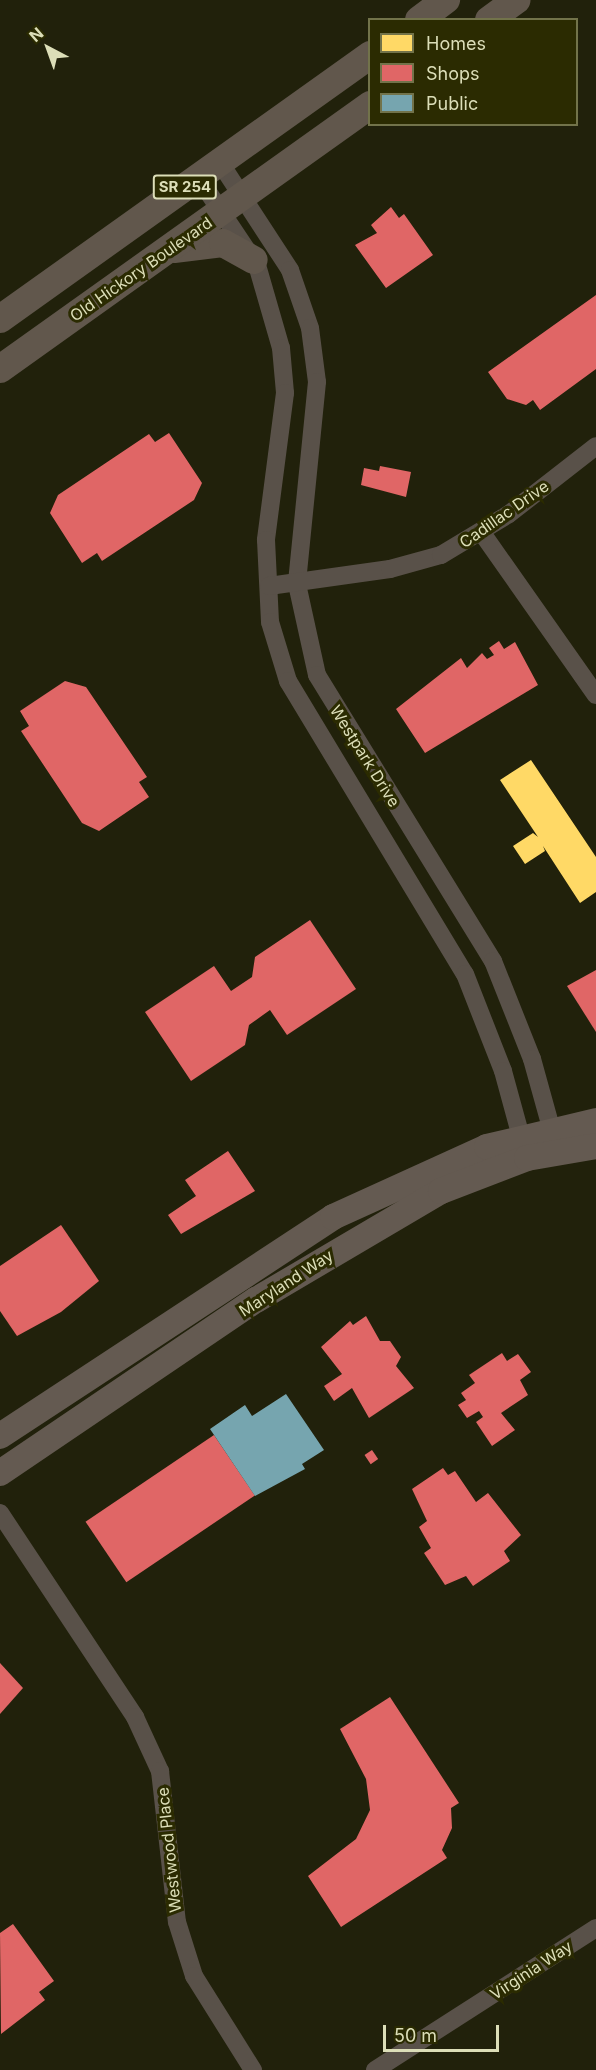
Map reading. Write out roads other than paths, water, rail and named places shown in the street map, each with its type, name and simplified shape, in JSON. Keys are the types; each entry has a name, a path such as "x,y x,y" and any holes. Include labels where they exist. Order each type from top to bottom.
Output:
{"main road":[{"path":"422,18 446,0"},
{"path":"492,18 516,0"},
{"name":"SR 254","path":"0,319 368,56"},
{"name":"Old Hickory Boulevard","path":"0,369 368,106"},
{"path":"166,250 223,243 254,261"},
{"name":"Maryland Way","path":"555,1143 596,1121"},
{"name":"Maryland Way","path":"0,1436 333,1217 429,1170 555,1143 596,1146"},
{"name":"Maryland Way","path":"0,1473 359,1237 524,1148"},
{"path":"191,1346 196,1305"}],"street":[{"path":"209,169 233,203"},
{"path":"209,169 233,203"},
{"name":"Westpark Drive","path":"233,203 281,348 285,393 266,540 270,622 288,681 326,752 430,908 465,974 503,1071 524,1148"},
{"name":"Westpark Drive","path":"233,203 290,270 310,328 317,382 297,584 317,675 351,736 493,961 532,1059 555,1143"},
{"name":"Cadillac Drive","path":"269,586 297,584 427,561 482,533 596,446"},
{"path":"482,533 596,695"},
{"path":"326,752 351,736"},
{"name":"Westwood Place","path":"0,1513 135,1717 155,1760 167,1819 177,1922 194,1976 253,2070"},
{"name":"Virginia Way","path":"375,2070 596,1928"}]}
